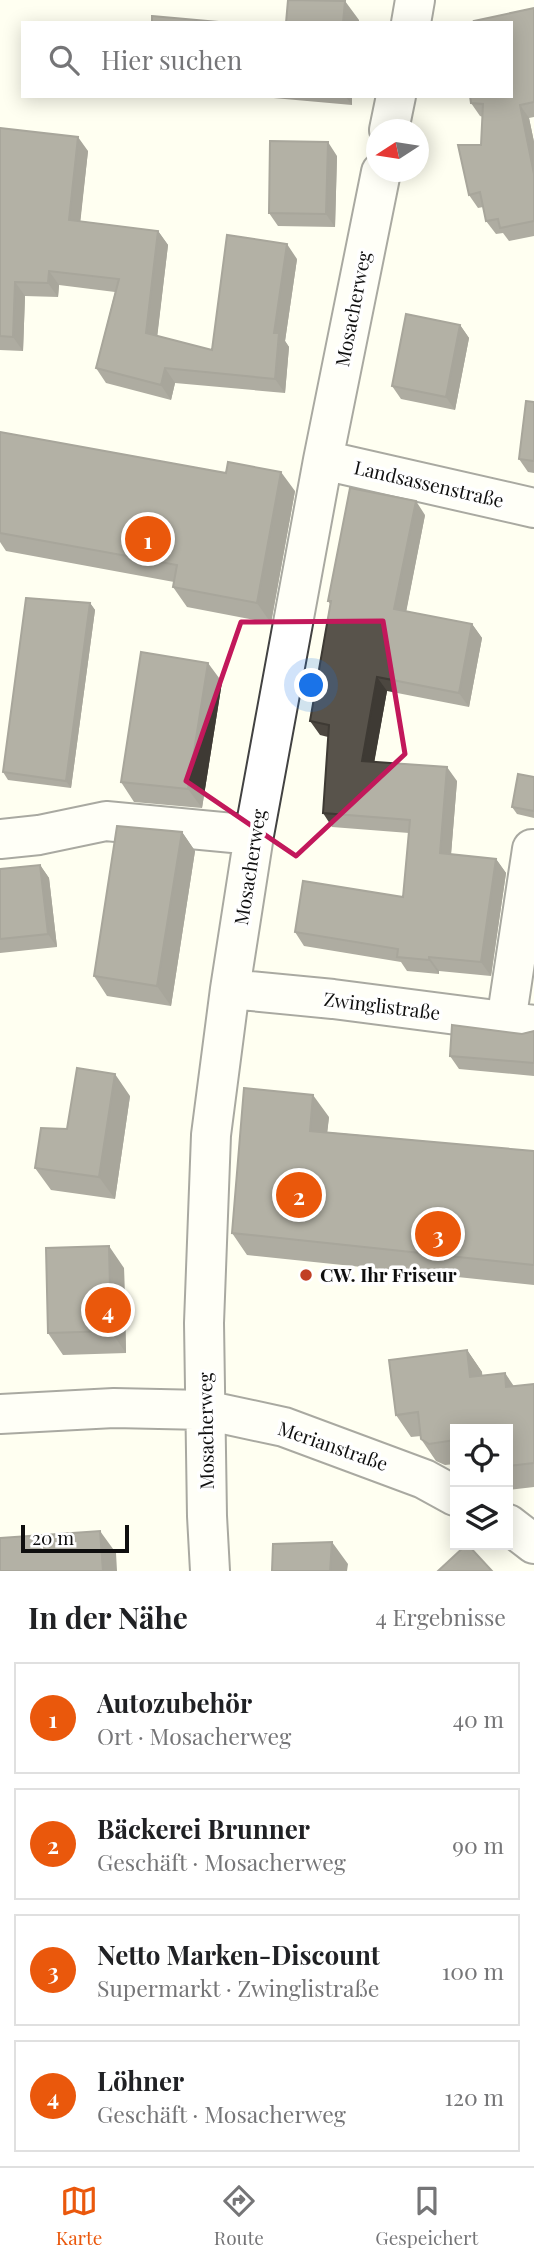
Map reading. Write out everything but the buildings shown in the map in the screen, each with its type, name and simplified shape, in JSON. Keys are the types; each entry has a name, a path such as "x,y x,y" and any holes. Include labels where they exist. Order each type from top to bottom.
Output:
{"street":[{"path":"411,21 415,0"},
{"path":"391,119 396,98"},
{"name":"Mosacherweg","path":"210,1571 204,1324 211,1135 254,835 323,460 379,182"},
{"name":"Landsassenstraße","path":"323,460 534,508"},
{"path":"0,839 39,835 106,821 254,835"},
{"path":"520,1024 532,849"},
{"name":"Zwinglistraße","path":"230,989 333,999 520,1024"},
{"name":"Merianstraße","path":"0,1414 114,1408 205,1410 284,1427 424,1479 450,1493"},
{"path":"513,1528 534,1544"}],"highlighted area":[{"path":"383,621 405,754 296,856 186,781 241,622"}],"place":[{"name":"Autozubehör","path":"148,539"},
{"name":"Bäckerei Brunner","path":"299,1195"},
{"name":"Netto Marken-Discount","path":"438,1234"},
{"name":"CW. Ihr Friseur","path":"306,1275"},
{"name":"Löhner","path":"108,1310"}]}
